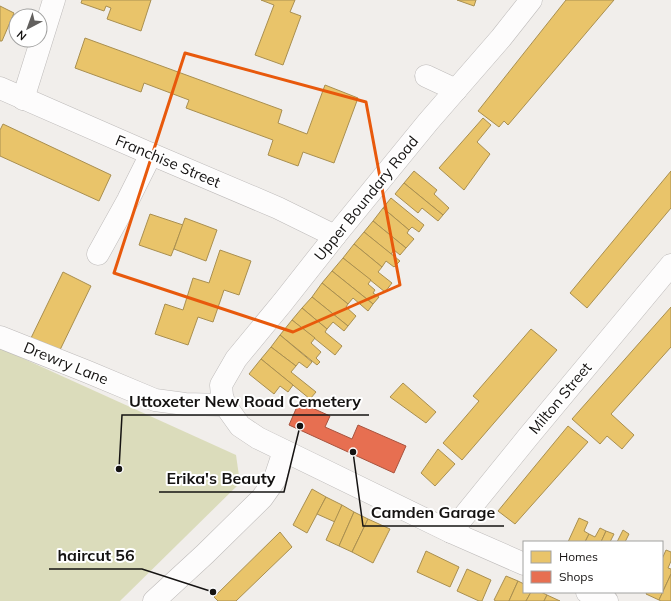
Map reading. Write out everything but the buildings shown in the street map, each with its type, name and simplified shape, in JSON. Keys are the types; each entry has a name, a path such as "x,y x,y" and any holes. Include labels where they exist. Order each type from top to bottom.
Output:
{"street":[{"path":"23,99 54,0"},
{"name":"Upper Boundary Road","path":"225,405 221,385 236,359 428,122 532,0"},
{"path":"426,76 456,90"},
{"name":"Franchise Street","path":"0,88 278,208 335,236"},
{"path":"98,254 128,200 151,154"},
{"name":"Milton Street","path":"451,532 671,265"},
{"name":"Drewry Lane","path":"0,337 155,400 185,404 225,405"},
{"path":"225,405 240,426 258,438 451,532 523,564"},
{"path":"154,601 206,554 262,498 274,481 284,451"},
{"path":"589,593 607,601"}],"highlighted area":[{"path":"185,53 366,102 400,285 293,332 114,273"}],"green space":[{"path":"0,348 236,455 240,483 120,601 0,601"}],"place":[{"name":"Erika's Beauty","path":"300,426"},
{"name":"Camden Garage","path":"353,452"},
{"name":"Uttoxeter New Road Cemetery","path":"119,469"},
{"name":"haircut 56","path":"213,592"}]}
